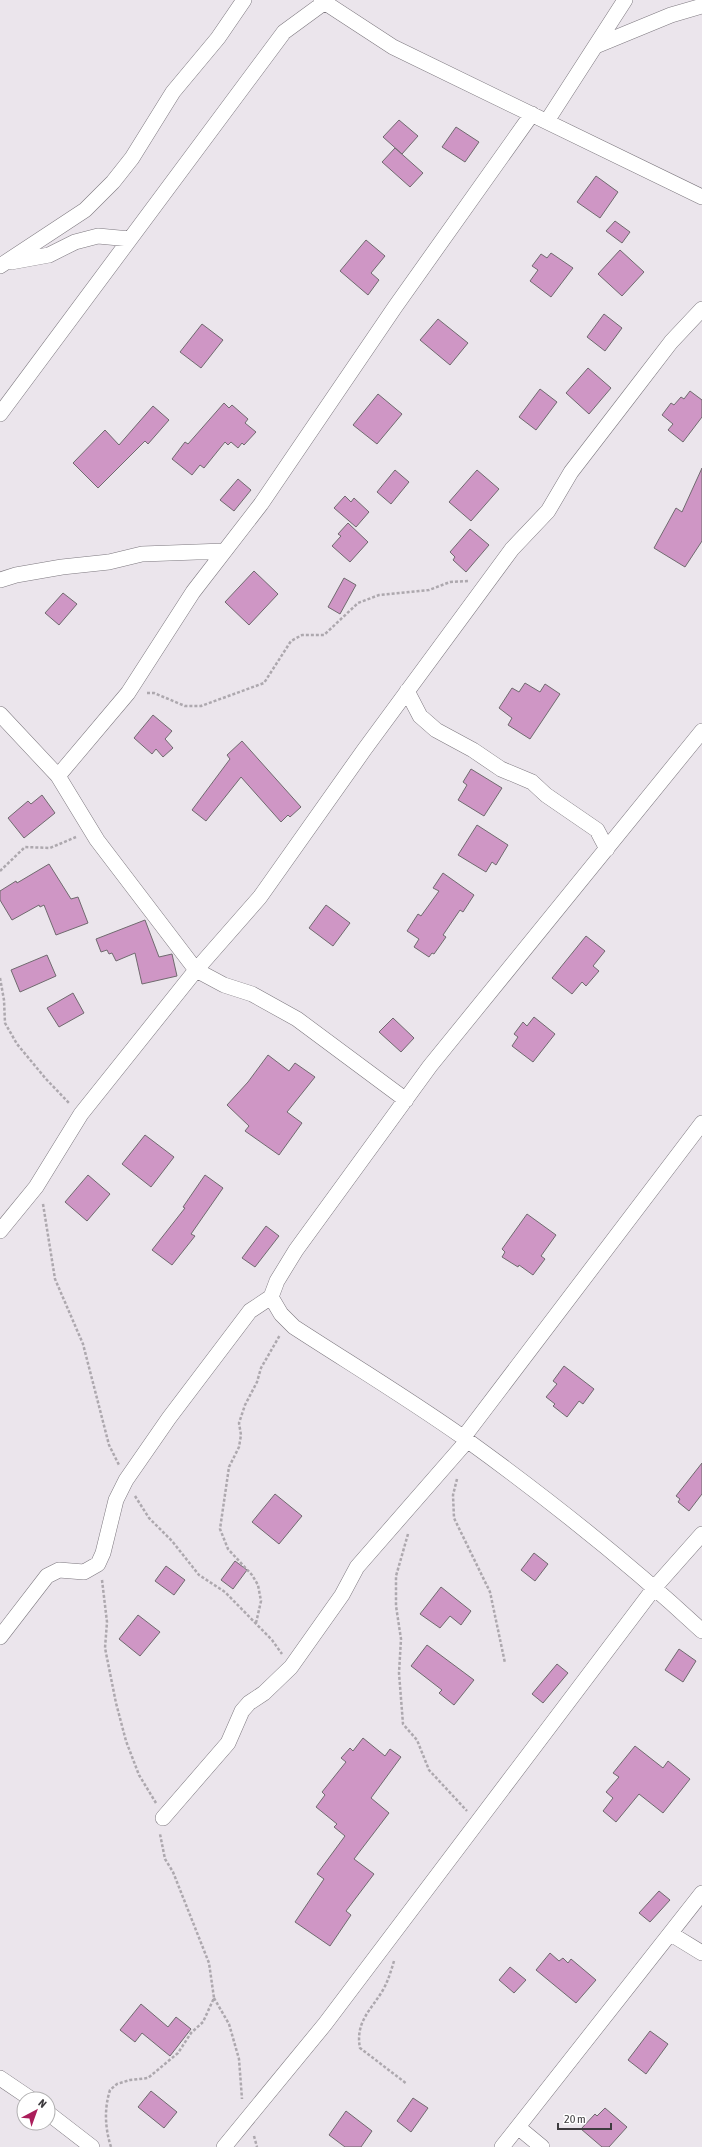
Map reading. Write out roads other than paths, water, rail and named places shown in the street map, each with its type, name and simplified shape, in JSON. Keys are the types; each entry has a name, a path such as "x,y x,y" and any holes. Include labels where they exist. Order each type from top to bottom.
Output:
{"street":[{"path":"2,265 85,210 113,182 132,158 173,92 218,38 244,0"},
{"path":"546,121 598,45 625,0"},
{"path":"0,414 284,32 323,1 393,47 702,197"},
{"path":"598,45 671,15 702,6"},
{"path":"58,776 128,693 192,592 261,504 399,301 532,114"},
{"path":"2,265 49,255 75,242 98,236 130,239"},
{"path":"0,1231 36,1187 81,1114 196,970 260,897 512,549 548,511 571,472 666,348 702,309"},
{"path":"0,580 16,575 62,567 109,562 142,554 224,550"},
{"path":"407,692 420,716 436,730 473,750 501,769 532,782 546,794 597,830 607,849"},
{"path":"0,714 58,776 91,830 150,912 196,970 224,984 252,994 297,1019 406,1100"},
{"path":"0,1637 47,1576 58,1570 84,1572 98,1564 103,1553 116,1500 126,1480 169,1418 250,1311 271,1296 277,1281 296,1250 430,1066 702,731"},
{"path":"163,1818 228,1743 242,1711 249,1703 264,1693 291,1667 342,1595 358,1567 455,1453 702,1123"},
{"path":"271,1296 281,1314 288,1321 465,1439 595,1537 655,1587 702,1631"},
{"path":"224,2147 325,2024 655,1587 702,1534"},
{"path":"502,2147 519,2128 702,1893"},
{"path":"671,1934 702,1953"},
{"path":"0,2078 19,2091"},
{"path":"56,2119 92,2147"},
{"path":"519,2128 542,2147"}]}
